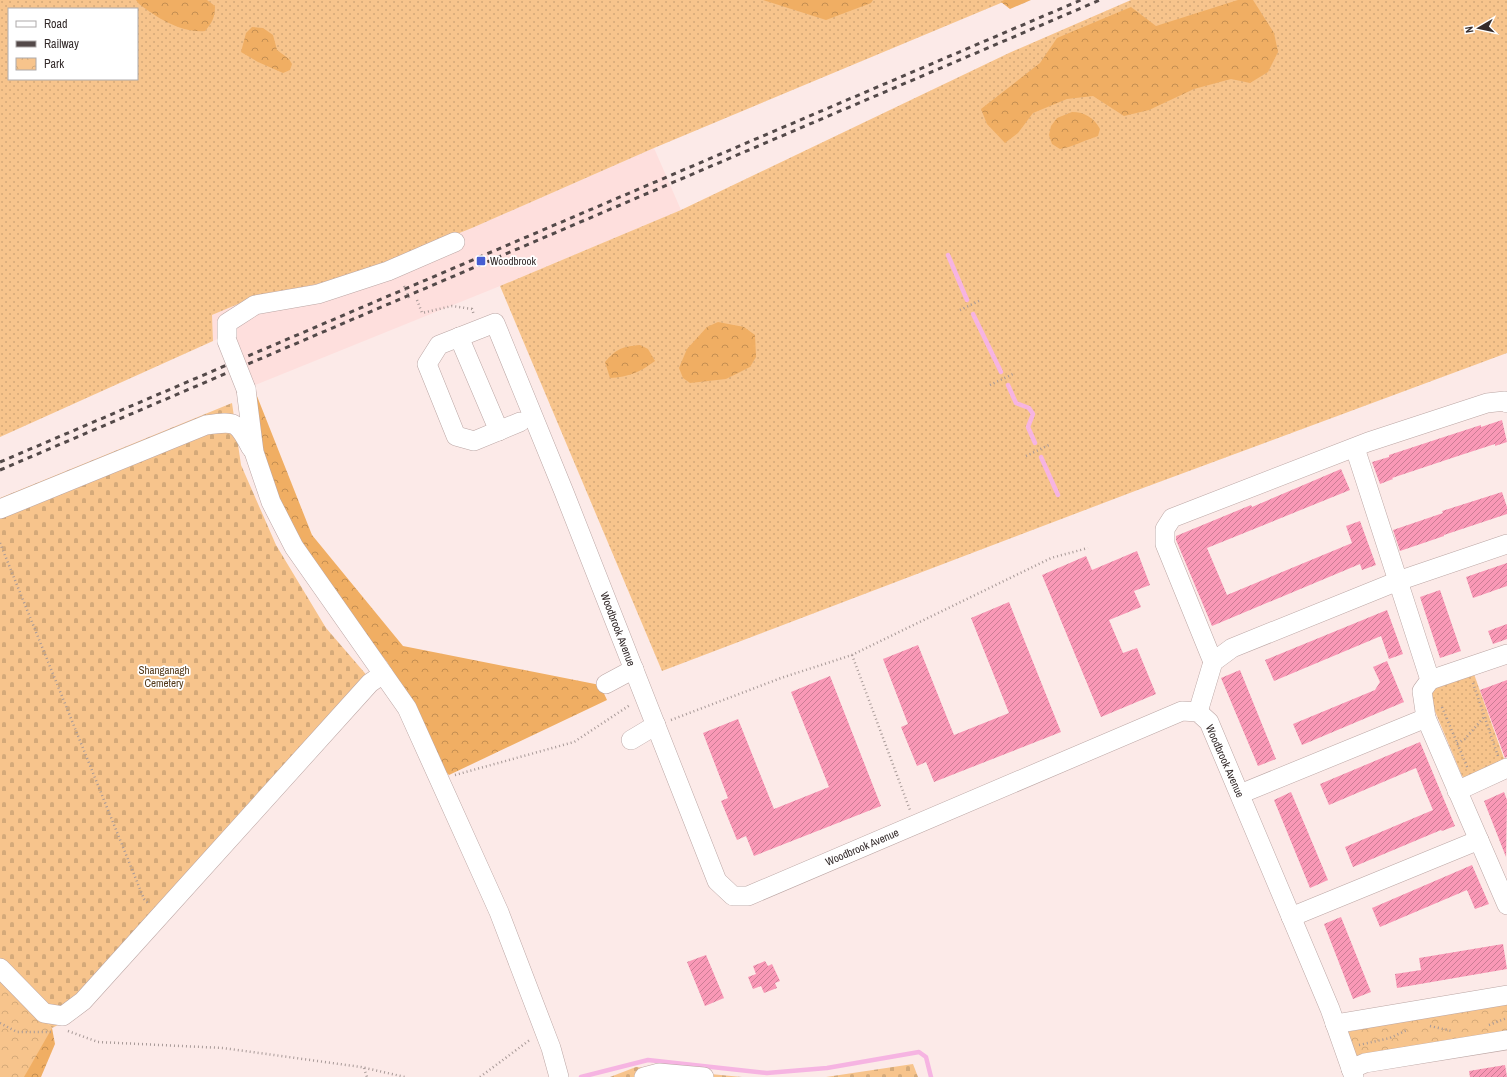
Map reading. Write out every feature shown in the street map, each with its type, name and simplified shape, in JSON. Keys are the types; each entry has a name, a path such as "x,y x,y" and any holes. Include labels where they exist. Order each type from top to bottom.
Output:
{"street":[{"path":"254,452 246,388 226,341 227,323 255,305 318,294 388,271 455,242"},
{"path":"487,326 439,345 427,364 456,436 474,441 520,422"},
{"name":"Woodbrook Avenue","path":"487,326 567,500 717,881 733,896 748,896 1182,711 1198,712 1209,722 1240,794 1335,1024 1352,1073"},
{"path":"458,337 498,431"},
{"path":"1213,662 1165,544 1165,529 1172,518 1368,442 1487,403 1507,402"},
{"path":"0,509 206,425 228,422 242,429 254,452 271,502 294,547 407,708 499,912 551,1048 559,1077"},
{"path":"1355,448 1430,680"},
{"path":"1198,712 1213,662 1232,648 1398,581 1507,544"},
{"path":"1507,654 1430,680 1422,691 1426,718 1466,787 1479,840 1502,879 1507,905"},
{"path":"606,684 634,669"},
{"path":"0,968 44,1013 58,1024 83,1001 370,683 383,674"},
{"path":"1240,794 1426,718"},
{"path":"631,740 656,725"},
{"path":"1466,787 1505,769"},
{"path":"1291,917 1479,840"},
{"path":"1335,1024 1507,995"},
{"path":"1352,1073 1365,1063 1507,1040"},
{"path":"644,1077 659,1073 704,1077"}],"path":[{"path":"404,286 410,300"},
{"path":"417,300 422,313 452,306 472,309 487,326"},
{"path":"960,310 981,300"},
{"path":"990,385 1015,373"},
{"path":"1026,456 1050,444"},
{"path":"0,543 144,899 160,915"},
{"path":"656,725 781,678 852,655 1051,558 1088,548"},
{"path":"852,655 912,816 913,826"},
{"path":"1468,667 1484,717 1505,769"},
{"path":"439,779 574,742 644,696"},
{"path":"1442,706 1457,743 1466,787"},
{"path":"1457,743 1465,739 1484,717"},
{"path":"1487,1026 1507,1018"},
{"path":"0,1023 17,1032 58,1024 68,1032 98,1042 223,1048 364,1068 405,1077"},
{"path":"1428,1026 1455,1032"},
{"path":"1343,1048 1390,1038 1410,1029"},
{"path":"480,1077 534,1037"},
{"path":"364,1068 367,1077"}],"shaded area":[{"name":"Woodbrook","path":"654,148 681,210 500,286 253,386 231,333 213,341 212,315 257,296 456,235"}],"green space":[{"path":"0,0 1008,0 654,148 472,228 348,278 257,296 212,315 213,341 0,437"},
{"path":"136,0 207,0 215,6 214,17 205,31 187,30 170,24 139,4"},
{"path":"763,0 873,0 871,3 826,20"},
{"path":"1004,0 1031,0 1010,9 1001,2"},
{"path":"1131,0 1507,0 1507,353 1135,491 662,671 500,286 681,210 1009,53"},
{"path":"1238,0 1253,0 1274,33 1278,52 1268,72 1250,83 1231,79 1194,89 1149,110 1124,116 1093,96 1067,99 1033,113 1018,133 1005,143 987,124 981,109 1040,63 1057,38 1131,7 1156,26"},
{"path":"252,27 263,28 273,35 277,50 289,59 292,64 290,70 283,73 258,62 241,52 246,33"},
{"path":"1072,112 1089,116 1100,129 1098,136 1070,147 1060,149 1052,144 1049,135 1051,126 1057,118"},
{"path":"718,322 744,327 755,335 756,357 750,367 726,379 690,383 683,378 679,368 687,349 707,327"},
{"path":"640,345 648,349 655,361 634,373 610,378 605,362 609,357 620,349"},
{"path":"253,386 312,535 403,646 600,685 607,700 449,775 442,768 414,705 387,662 348,613 293,536 267,472"},
{"name":"Shanganagh Cemetery","path":"232,403 241,465 276,545 326,628 376,686 76,1016 52,1028 0,978 0,498"},
{"path":"1474,674 1506,764 1466,779 1462,776 1429,697 1434,686"},
{"path":"0,978 52,1028 55,1044 41,1077 0,1077"},
{"path":"0,978 52,1028 24,1077 0,1077"},
{"path":"1507,1000 1507,1034 1352,1058 1346,1032"},
{"path":"913,1064 918,1077 826,1077"},
{"path":"636,1067 742,1077 610,1077"}],"building":[{"path":"1502,420 1507,442 1495,446 1495,444 1461,455 1392,478 1393,479 1380,484 1372,462 1481,425 1481,427"},
{"path":"1341,469 1350,490 1207,548 1227,595 1352,543 1346,526 1360,521 1376,565 1362,570 1360,564 1212,626 1176,540 1176,536 1251,505 1252,507"},
{"path":"1502,492 1507,507 1507,514 1400,551 1393,530 1443,513 1442,511"},
{"path":"1137,551 1150,585 1134,591 1141,607 1109,620 1123,653 1137,648 1156,694 1101,717 1042,575 1086,556 1092,570"},
{"path":"1507,563 1507,586 1473,598 1466,577"},
{"path":"1440,590 1461,651 1440,658 1420,597"},
{"path":"1009,602 1061,732 934,782 926,762 917,766 901,727 908,724 883,659 918,645 954,735 1009,713 971,618"},
{"path":"1387,610 1403,654 1389,659 1381,636 1274,681 1265,660"},
{"path":"1507,624 1507,639 1493,644 1488,631"},
{"path":"1387,661 1404,702 1302,745 1293,724 1375,690 1380,682 1373,667"},
{"path":"1240,670 1276,759 1258,766 1221,678"},
{"path":"830,676 881,806 754,856 746,836 737,840 721,801 728,798 703,733 738,719 774,809 829,787 791,692"},
{"path":"1507,680 1507,757 1505,758 1480,690"},
{"path":"1420,742 1455,826 1442,831 1441,830 1353,867 1345,847 1433,810 1416,768 1329,805 1320,784"},
{"path":"1291,792 1328,880 1310,888 1274,800"},
{"path":"1504,792 1507,800 1506,857 1484,801"},
{"path":"1472,865 1489,904 1475,909 1467,890 1380,927 1372,908"},
{"path":"1341,917 1371,992 1353,999 1324,924"},
{"path":"1503,944 1507,969 1397,988 1395,974 1421,970 1419,958"},
{"path":"706,955 724,998 705,1006 687,962"},
{"path":"765,961 768,966 772,964 780,981 775,983 777,988 764,993 761,986 753,989 748,977 756,974 753,966"},
{"path":"1505,1065 1507,1077 1470,1077 1469,1071"}],"waterway":[{"path":"948,255 967,300"},
{"path":"973,314 1001,372"},
{"path":"1008,385 1016,403 1029,408 1033,414 1028,427 1035,443"},
{"path":"1041,457 1058,495"},
{"path":"581,1077 648,1060 767,1073 827,1068 919,1052 926,1057 931,1077"}],"railway":[{"path":"0,462 1081,0"},
{"path":"0,470 1100,0"}],"place":[{"name":"Woodbrook","path":"481,261"}]}
